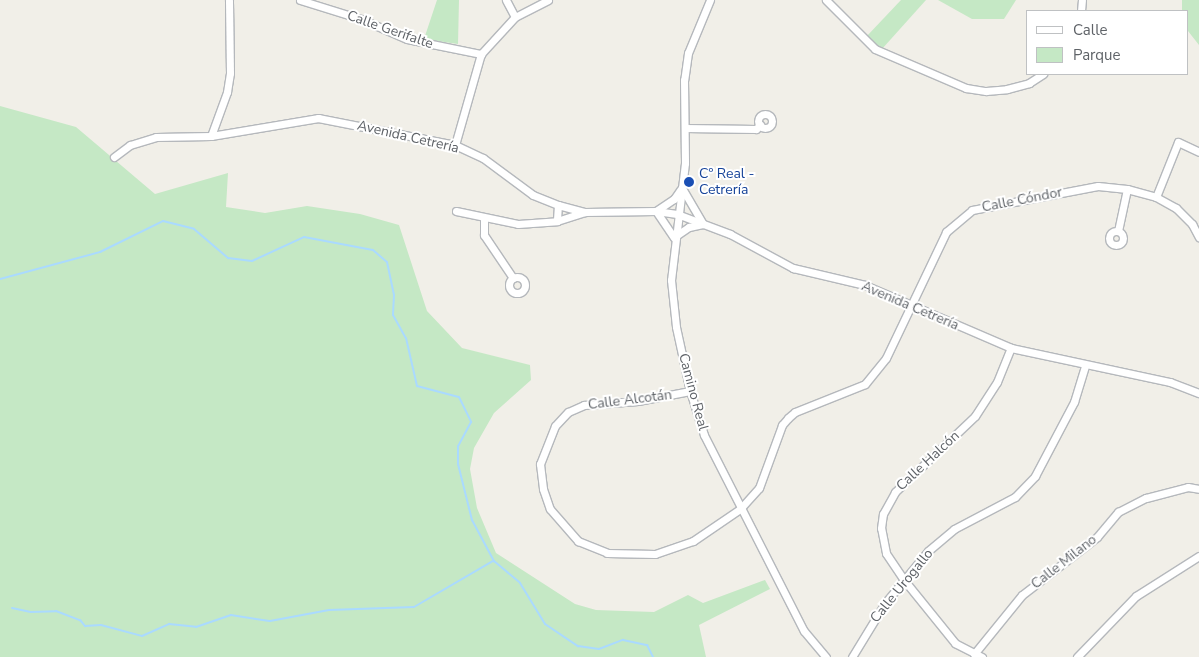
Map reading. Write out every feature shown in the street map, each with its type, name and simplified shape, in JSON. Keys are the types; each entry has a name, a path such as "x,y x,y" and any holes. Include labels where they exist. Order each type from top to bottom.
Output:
{"street":[{"path":"211,136 230,72 229,0"},
{"name":"Calle Gerifalte","path":"300,0 361,19 406,39 481,54"},
{"path":"506,0 515,17"},
{"path":"455,145 481,54 515,17 548,0"},
{"name":"Camino Real","path":"710,0 688,52 684,80 685,128 682,188 674,238 672,299 690,391 704,435 740,509 804,631 826,657"},
{"path":"826,0 875,49 958,85 986,91 1007,89 1029,83 1041,75"},
{"name":"Avenida Cetrería","path":"114,157 130,145 156,137 211,136 318,118 455,145 484,158 532,196 558,205 585,212 656,211 677,214 730,234 793,268 865,286 1011,348 1170,382 1199,393"},
{"path":"685,128 756,129 760,125"},
{"path":"1156,197 1178,142 1199,152"},
{"name":"Calle Cóndor","path":"740,509 759,488 782,425 795,412 865,384 886,358 946,232 972,210 1090,187 1127,189 1156,197 1176,208 1192,224 1199,237"},
{"path":"682,188 692,210 703,224 689,227 674,238 656,211 674,200 682,188"},
{"path":"1118,231 1127,189"},
{"path":"557,221 558,205"},
{"path":"456,211 518,224 557,221 585,212"},
{"path":"484,218 484,235 513,278"},
{"name":"Calle Halcón","path":"982,657 955,642 904,580 886,553 882,541 883,514 888,502 975,416 997,382 1011,348"},
{"name":"Calle Urogallo","path":"852,657 865,632 928,551 954,528 1015,497 1035,476 1074,402 1085,365"},
{"name":"Calle Alcotán","path":"690,391 638,401 584,405 568,412 555,426 540,464 543,489 550,509 578,541 625,556 673,550 693,541 740,509"},
{"name":"Calle Milano","path":"974,654 1022,595 1097,537 1118,512 1146,498 1188,487 1199,489"},
{"path":"1077,657 1136,596 1199,556"}],"green space":[{"path":"437,0 459,0 458,44 424,39"},
{"path":"901,0 926,0 882,49 866,37"},
{"path":"938,0 1016,0 1004,19 972,19"},
{"path":"1182,0 1199,0 1199,45 1189,32 1189,10 1182,10"},
{"path":"0,106 76,127 155,194 228,173 226,207 265,213 307,206 360,214 399,225 427,311 462,348 530,365 531,380 494,413 474,448 470,469 477,508 496,553 575,604 596,610 654,612 688,595 703,603 765,580 770,589 699,625 706,657 0,657"}],"waterway":[{"path":"0,279 100,252 163,221 194,229 228,258 252,261 304,237 373,250 387,262 394,295 393,315 406,338 417,386 459,397 471,422 458,446 458,464 472,520 494,561 520,583 545,624 578,646 599,649 623,640 647,645 653,657"},
{"path":"12,608 31,612 56,611 80,620 85,626 101,625 142,636 169,624 196,627 231,615 270,621 329,610 414,607 493,561"}],"place":[{"name":"Cº Real - Cetrería","path":"689,182"}]}
